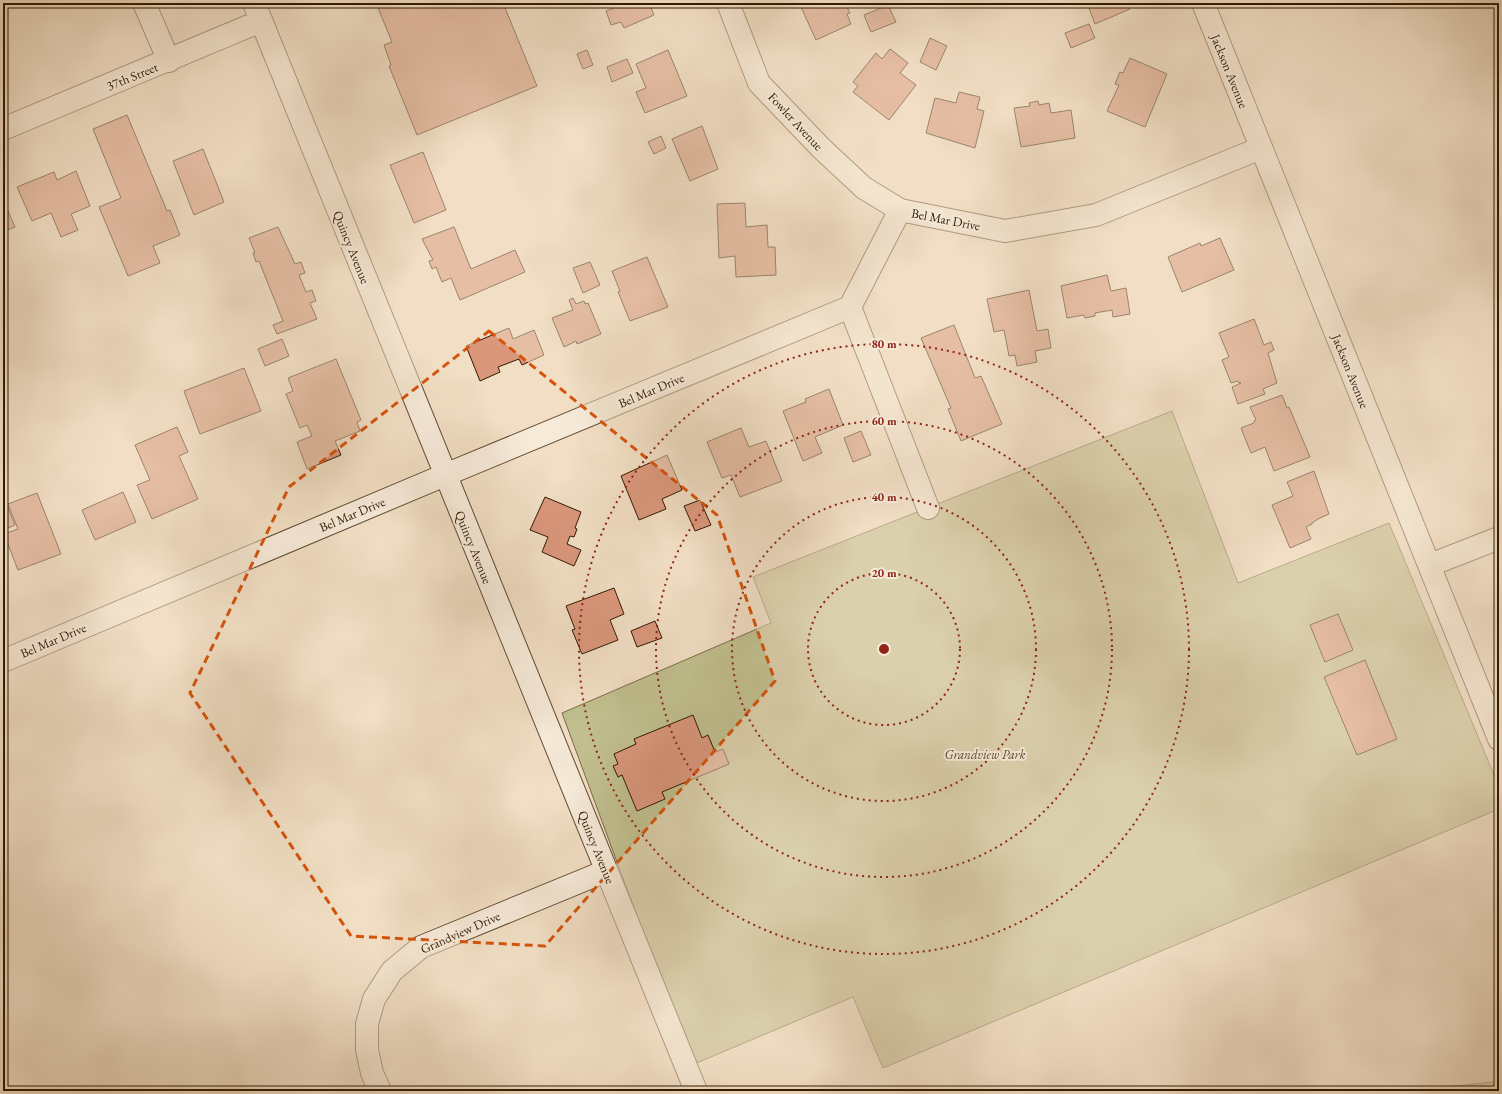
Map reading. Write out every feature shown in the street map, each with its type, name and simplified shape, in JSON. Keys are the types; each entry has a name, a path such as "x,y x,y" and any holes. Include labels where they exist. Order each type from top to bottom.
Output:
{"street":[{"path":"144,3 169,61"},
{"name":"Fowler Avenue","path":"728,3 759,82 821,148 864,188 900,210"},
{"name":"Jackson Avenue","path":"1203,3 1430,565 1492,701 1499,739"},
{"name":"37th Street","path":"3,129 169,61 257,12"},
{"name":"Quincy Avenue","path":"257,12 696,1091"},
{"name":"Bel Mar Drive","path":"3,661 850,307 900,210 1004,231 1096,215 1261,148"},
{"path":"850,307 928,508"},
{"path":"1430,565 1499,538"},
{"name":"Grandview Drive","path":"380,1091 372,1073 367,1050 367,1024 374,999 392,971 421,947 606,871"}],"highlighted area":[{"path":"489,331 717,515 775,681 545,946 351,936 190,693 289,487"}],"green space":[{"name":"Grandview Park","path":"1172,411 1238,583 1389,523 1499,787 1499,809 883,1068 853,997 692,1065 562,713 771,623 753,577"},
{"path":"1493,1082 1494,1091 1428,1091 1428,1089"}],"building":[{"path":"376,3 503,3 537,86 417,135 389,66 391,65 384,45 392,42"},
{"path":"613,3 649,3 654,15 624,28 621,22 611,25 606,11 614,8"},
{"path":"811,3 842,3 843,6 846,5 850,13 847,14 851,24 816,40 801,7"},
{"path":"1087,3 1127,3 1130,9 1095,24"},
{"path":"888,5 896,22 871,32 864,15"},
{"path":"1089,24 1095,38 1071,48 1065,33"},
{"path":"930,38 947,46 936,70 920,62"},
{"path":"890,49 908,63 900,73 916,85 889,120 853,92 858,86 853,82 876,53 882,59"},
{"path":"587,50 593,65 583,69 577,54"},
{"path":"668,50 687,96 645,113 636,92 646,88 636,64"},
{"path":"1130,58 1167,74 1145,127 1107,111 1119,85 1115,84 1120,72 1123,73"},
{"path":"627,59 633,73 612,82 607,67"},
{"path":"959,92 980,97 977,109 984,111 975,148 926,133 935,98 956,103"},
{"path":"1038,101 1039,105 1049,103 1051,113 1071,110 1075,138 1021,147 1014,108 1030,106 1029,103"},
{"path":"127,115 167,211 170,210 180,235 153,246 160,263 128,276 99,207 121,198 93,129"},
{"path":"702,126 718,169 690,181 672,139"},
{"path":"661,136 666,148 654,154 648,142"},
{"path":"203,149 224,202 194,215 173,161"},
{"path":"423,152 446,210 414,223 390,165"},
{"path":"76,171 90,206 71,214 78,230 61,237 51,213 32,221 17,187 54,172 57,180"},
{"path":"3,200 15,227 3,232"},
{"path":"745,203 746,227 767,225 768,247 775,247 776,275 736,277 735,256 719,258 717,204"},
{"path":"278,227 295,264 301,262 305,273 299,275 306,292 312,290 316,301 310,303 317,319 277,334 273,325 283,321 259,261 256,262 253,253 255,253 249,238"},
{"path":"454,227 471,269 515,250 525,272 460,300 451,278 442,282 436,267 432,269 429,261 433,260 422,239"},
{"path":"1220,238 1234,270 1182,292 1168,257 1200,243 1201,246"},
{"path":"647,257 668,307 630,321 618,292 620,291 612,271"},
{"path":"590,262 600,285 583,293 573,268"},
{"path":"1107,275 1111,291 1126,288 1130,314 1113,317 1112,310 1095,313 1095,316 1085,318 1084,315 1067,318 1061,286"},
{"path":"1029,290 1037,331 1048,329 1051,348 1035,351 1037,362 1017,366 1015,355 1009,356 1004,330 994,332 987,299"},
{"path":"573,298 576,304 584,301 585,304 588,303 601,334 577,344 576,341 564,347 552,318 573,310 569,300"},
{"path":"1254,319 1264,345 1271,342 1274,350 1268,353 1277,383 1263,389 1265,394 1238,404 1232,387 1241,383 1238,381 1231,383 1222,360 1229,357 1219,333"},
{"path":"954,325 975,378 981,376 1002,424 961,441 948,409 951,408 921,338"},
{"path":"509,328 513,339 534,330 544,355 522,365 519,359 498,367 500,372 480,381 466,346"},
{"path":"282,339 289,356 265,366 258,349"},
{"path":"336,359 361,420 357,422 360,431 335,441 341,455 307,469 297,442 312,436 307,425 300,428 286,394 293,391 288,378"},
{"path":"244,368 261,411 200,434 184,391"},
{"path":"829,389 843,425 815,437 822,453 803,461 783,411 806,402 805,399"},
{"path":"1282,395 1287,408 1289,407 1310,457 1274,471 1265,447 1251,453 1241,428 1254,423 1256,420 1250,407"},
{"path":"177,427 188,452 179,456 198,499 152,519 137,485 150,480 135,445"},
{"path":"741,428 749,447 766,441 782,481 740,497 731,475 722,478 707,442"},
{"path":"861,431 871,455 853,462 844,438"},
{"path":"667,455 682,490 662,499 666,509 639,520 621,476"},
{"path":"1314,471 1329,514 1306,527 1311,539 1290,548 1272,505 1293,496 1287,482"},
{"path":"123,492 136,522 95,540 82,510"},
{"path":"37,493 61,554 18,570 4,534 18,529 8,504"},
{"path":"3,495 15,525 3,530"},
{"path":"545,497 581,512 575,528 577,529 574,537 570,536 567,544 581,550 574,566 542,552 548,537 530,530"},
{"path":"700,500 711,525 695,531 684,506"},
{"path":"614,588 624,614 610,620 618,640 582,654 572,630 575,629 566,606"},
{"path":"1338,614 1353,650 1325,662 1310,625"},
{"path":"655,621 662,638 637,647 631,631"},
{"path":"1365,660 1397,739 1357,755 1324,677"},
{"path":"693,715 702,738 708,735 715,752 723,749 729,764 662,792 665,799 637,811 622,775 618,777 613,766 618,764 614,754 636,744 634,739"}]}
